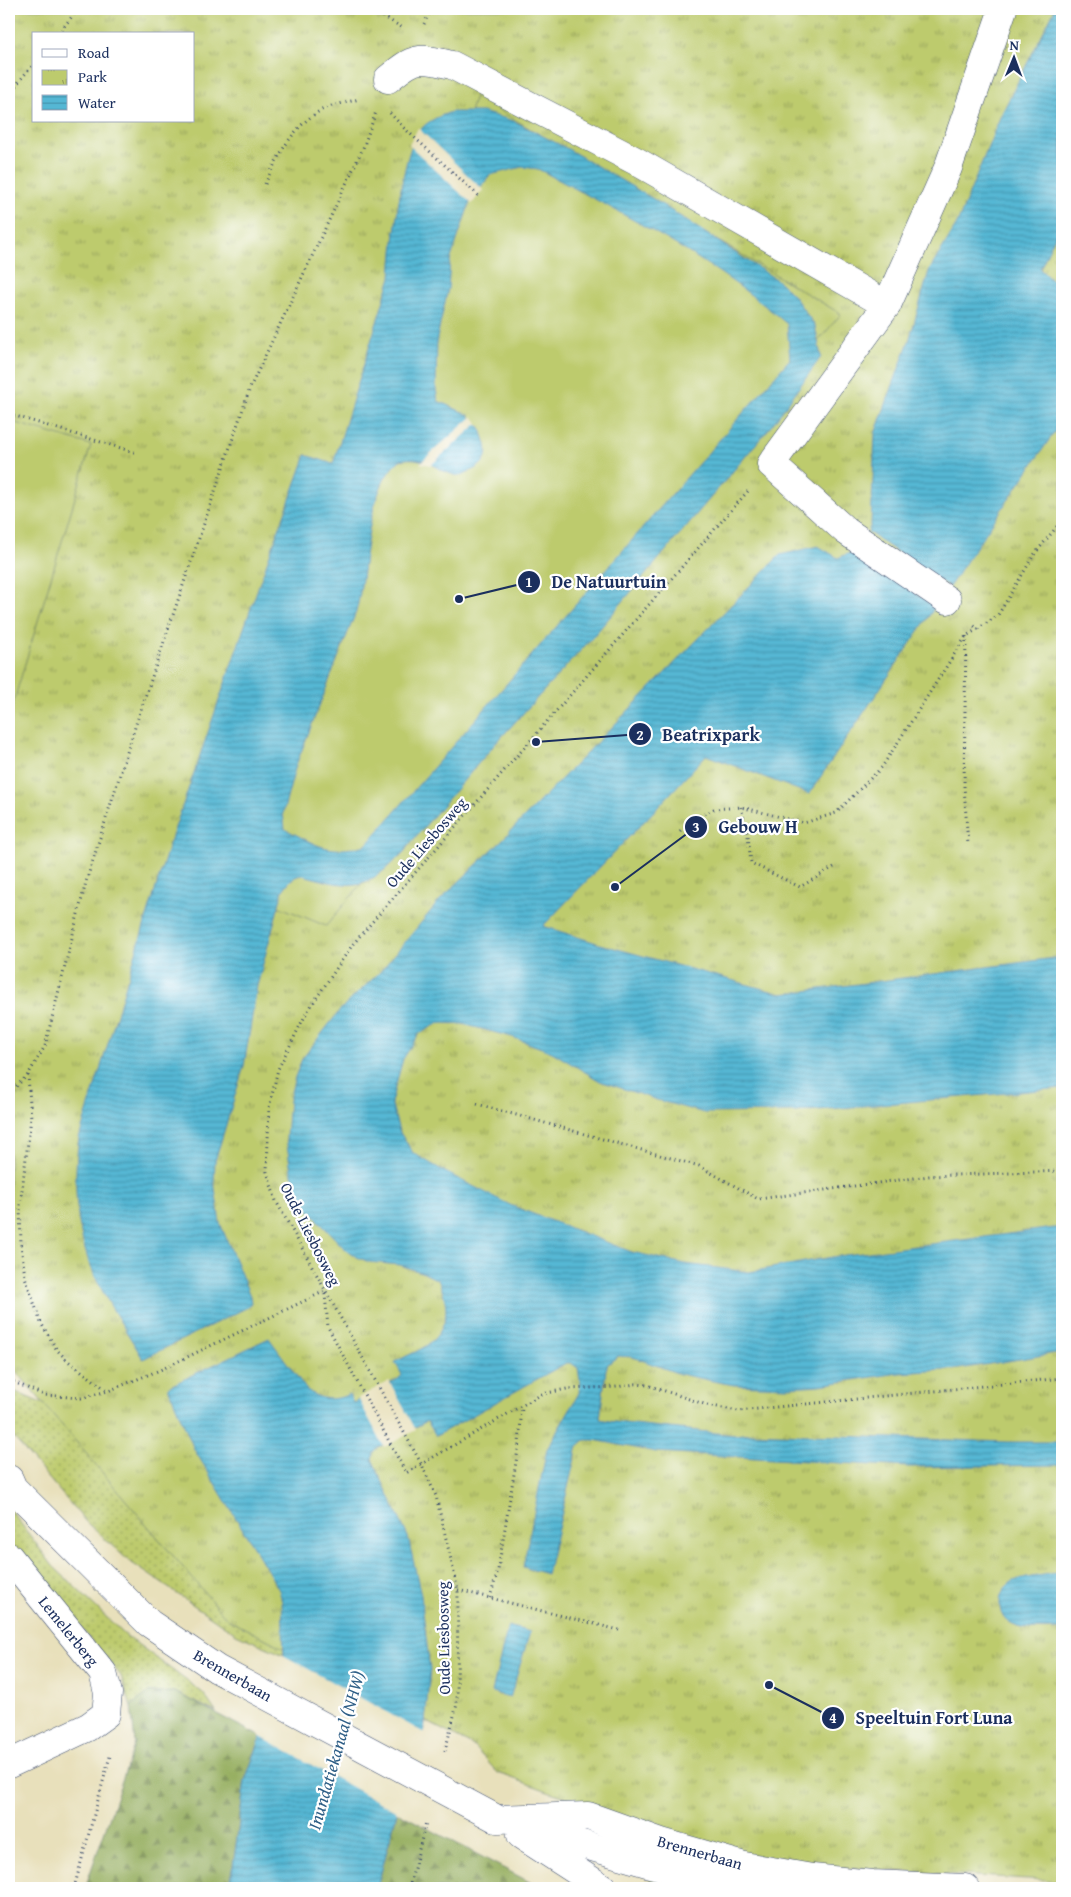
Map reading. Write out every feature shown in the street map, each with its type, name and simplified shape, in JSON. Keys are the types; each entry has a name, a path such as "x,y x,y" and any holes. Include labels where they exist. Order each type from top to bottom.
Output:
{"street":[{"path":"948,600 846,531 771,464 887,305 948,168 1003,9"},
{"path":"388,79 406,64 425,58 452,65 636,161 887,305"},
{"name":"Brennerbaan","path":"9,1479 13,1488 149,1623 217,1669 496,1819 603,1888"},
{"name":"Lemelerberg","path":"9,1557 103,1673 108,1693 106,1714"},
{"path":"9,1764 88,1727 106,1714"},
{"name":"Brennerbaan","path":"496,1819 588,1816 661,1842 744,1866 812,1878 872,1884 965,1888"},
{"name":"Brennerbaan","path":"496,1819 737,1887"}],"path":[{"path":"60,32 78,9"},
{"path":"9,94 32,65"},
{"path":"265,184 279,154 300,126 319,111 368,96 388,79"},
{"path":"9,1093 28,1075 45,1046 86,882 136,724 250,388 363,148 379,100 386,90 388,79"},
{"path":"404,128 481,198"},
{"path":"9,414 137,453"},
{"name":"Oude Liesbosweg","path":"443,1759 457,1704 458,1590 436,1496 422,1465 276,1200 267,1172 269,1108 278,1070 306,1012 353,944 771,464"},
{"path":"680,831 690,821 714,809 741,807 804,823 836,813 882,767 966,636 998,615 1034,555 1062,520"},
{"path":"948,600 978,629"},
{"path":"966,636 964,786 968,845"},
{"path":"741,807 748,836 751,863 800,887 834,868"},
{"path":"28,1075 31,1118 20,1206 21,1245 25,1277 41,1323 57,1350 68,1361 108,1391"},
{"path":"477,1104 699,1166 758,1199 929,1176 1062,1171"},
{"path":"9,1380 44,1395 80,1398 108,1391 160,1370 325,1291 328,1327 406,1473 542,1394 567,1389 616,1387 636,1384 647,1385 707,1405 738,1411 1062,1378"},
{"path":"490,1598 498,1570 519,1444 522,1406"},
{"path":"458,1590 623,1631"},
{"path":"74,1888 112,1748 106,1714"},
{"path":"409,1888 428,1815"}],"green space":[{"path":"9,9 1062,9 1062,1881 826,1867 753,1857 681,1839 498,1773 472,1745 227,1619 9,1363"},
{"path":"475,96 841,314 326,926 225,884"},
{"path":"9,421 91,445 9,717"},
{"path":"9,1389 41,1403 57,1404 282,1601 284,1655 236,1634 129,1561 86,1522 9,1432"},
{"path":"9,1508 53,1566 124,1634 203,1693 216,1712 175,1692 148,1693 131,1706 121,1676 9,1541"},
{"path":"175,1692 261,1737 245,1780 232,1874 228,1888 85,1888 135,1743 131,1706 148,1693"},
{"path":"397,1812 541,1888 377,1888"},
{"path":"651,1876 698,1888 649,1888 647,1887"}],"water":[{"path":"1055,9 1062,9 1062,221 1040,269 1062,291 1062,421 949,587 868,532 871,524 875,434 909,341 929,271 957,224 1001,115"},
{"path":"451,112 482,112 514,121 568,149 655,200 780,282 794,296 815,326 821,357 772,425 592,638 495,744 403,853 381,873 360,883 340,884 303,875 293,878 283,890 257,986 244,1066 215,1161 214,1181 220,1223 250,1296 251,1303 246,1308 143,1359 100,1287 84,1247 76,1200 79,1138 169,845 306,455 333,464 391,277 399,199 408,156 414,140 421,129 435,119","holes":["522,167 538,169 667,239 729,279 787,324 790,359 366,845 342,849 324,847 285,829 283,813 296,765 356,612 369,531 380,489 389,473 400,460 416,459 448,473 459,475 479,466 485,460 487,452 482,431 469,415 438,401 436,389 437,338 448,289 450,261 470,202 490,175"]},
{"name":"Inundatiekanaal (NHW)","path":"818,546 838,558 854,551 935,607 809,794 706,755 543,926 603,945 782,994 1062,957 1062,1088 796,1112 704,1113 600,1081 552,1052 512,1037 463,1024 439,1023 419,1034 403,1059 391,1102 399,1131 413,1153 447,1173 510,1205 632,1252 685,1264 749,1272 838,1256 1062,1227 1062,1352 959,1369 899,1373 820,1385 788,1387 734,1385 680,1374 633,1357 618,1356 608,1364 606,1369 600,1419 735,1435 751,1433 1007,1442 1062,1442 1062,1465 908,1467 656,1452 585,1440 578,1446 547,1574 523,1567 547,1449 579,1393 578,1368 571,1363 566,1363 436,1436 427,1421 379,1447 372,1459 408,1537 421,1595 430,1670 424,1733 397,1812 377,1888 228,1888 232,1874 245,1780 261,1737 284,1655 282,1601 279,1590 194,1449 168,1387 269,1338 306,1389 311,1393 327,1399 343,1397 349,1394 353,1403 398,1379 402,1375 395,1362 420,1350 432,1341 442,1327 446,1312 444,1296 438,1280 400,1265 369,1262 355,1256 344,1248 300,1200 291,1171 286,1138 289,1100 302,1059 341,1009 380,972 440,900 501,841 780,555"},
{"path":"1062,1572 1062,1629 1022,1628 1006,1620 1001,1613 1000,1599 1010,1583 1021,1579"},
{"path":"508,1626 530,1632 510,1698 492,1692"}],"pier":[{"path":"418,128 483,190 472,204 409,145"},
{"path":"473,416 478,423 431,465 420,463"},
{"path":"389,1381 416,1430 384,1447 358,1398"},
{"path":"281,1654 426,1734 399,1813 259,1736"}],"place":[{"name":"De Natuurtuin","path":"459,599"},
{"name":"Beatrixpark","path":"536,742"},
{"name":"Gebouw H","path":"615,887"},
{"name":"Speeltuin Fort Luna","path":"769,1685"}]}
